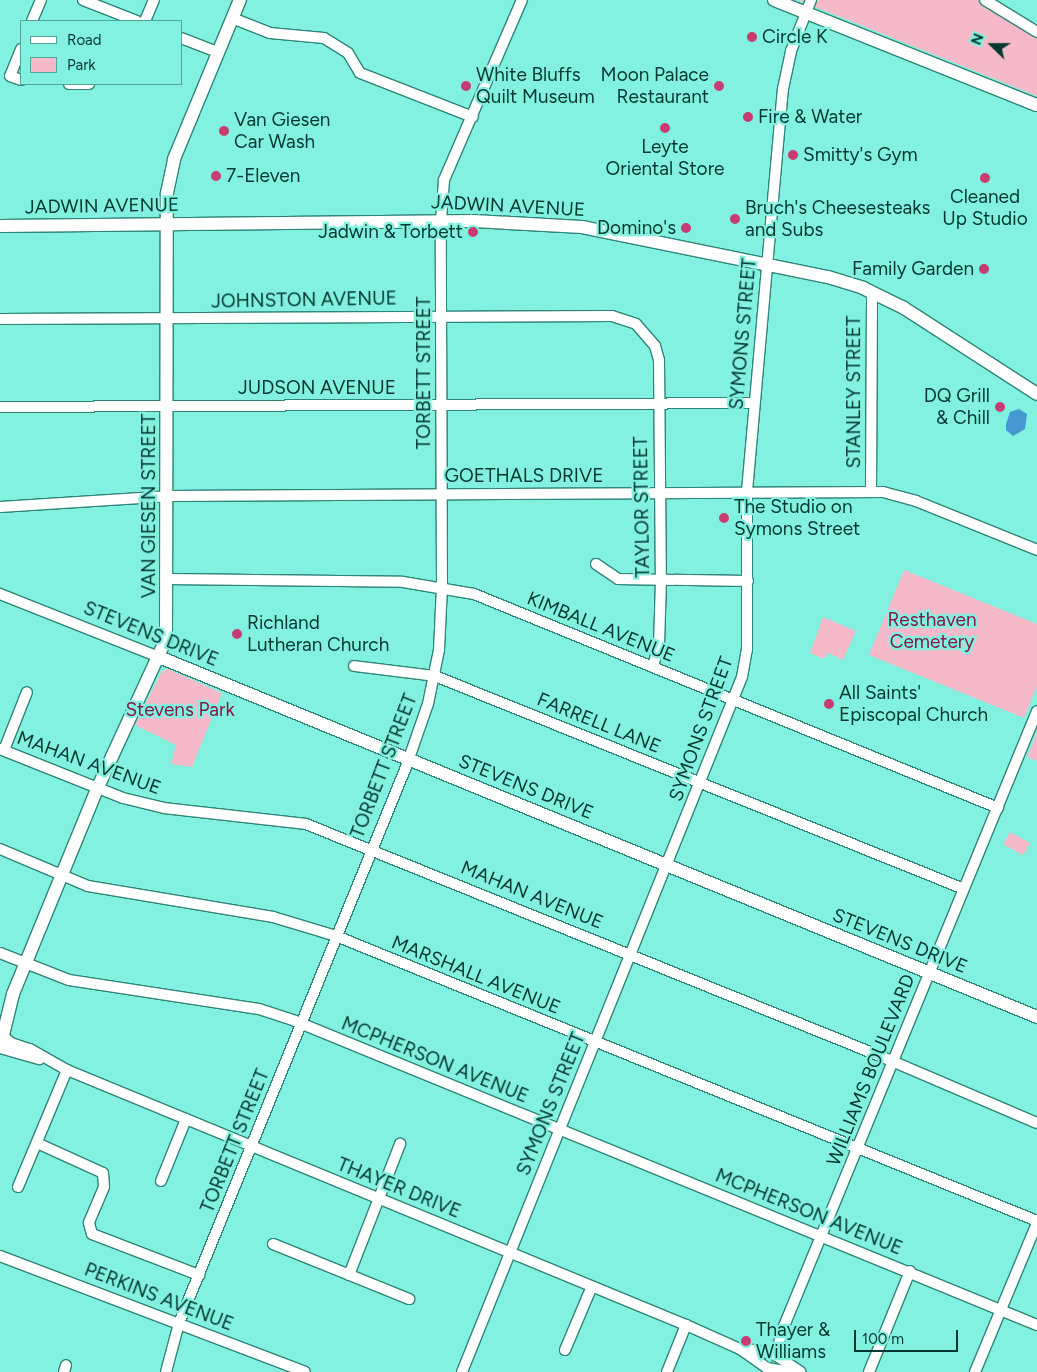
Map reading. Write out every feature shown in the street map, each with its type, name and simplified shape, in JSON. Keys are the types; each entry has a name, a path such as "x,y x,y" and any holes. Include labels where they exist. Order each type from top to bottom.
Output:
{"main road":[{"name":"VAN GIESEN STREET","path":"1,1041 13,994 98,787 159,657 167,633 167,193 173,164 240,0"},
{"path":"774,0 1037,105"},
{"name":"JADWIN AVENUE","path":"0,226 440,221 574,226 828,277 872,292 916,315 1037,394"},
{"name":"STEVENS DRIVE","path":"159,657 1037,1017"},
{"name":"VAN GIESEN STREET","path":"0,1020 5,1002 13,994"}],"street":[{"path":"32,20 41,0"},
{"path":"83,0 133,20"},
{"path":"145,20 154,0"},
{"name":"TORBETT STREET","path":"166,1372 179,1323 409,759 435,676 442,587 440,221 446,175 473,117 522,0"},
{"name":"SYMONS STREET","path":"462,1372 734,700 747,650 747,492 783,89 792,51 811,0"},
{"path":"985,0 1037,32"},
{"path":"232,18 270,33 324,38 348,53 360,73 473,117"},
{"path":"182,38 218,52"},
{"path":"20,51 10,76 20,80"},
{"name":"STANLEY STREET","path":"871,492 872,292"},
{"name":"JOHNSTON AVENUE","path":"0,319 442,316 619,317 641,327 655,346"},
{"name":"TAYLOR STREET","path":"653,667 658,643 661,581 659,360 655,346"},
{"name":"JUDSON AVENUE","path":"0,407 754,403"},
{"name":"GOETHALS DRIVE","path":"0,507 168,496 871,492 909,498 1037,550"},
{"path":"596,564 618,579 748,581"},
{"name":"KIMBALL AVENUE","path":"168,579 402,582 442,587 474,594 998,808"},
{"name":"STEVENS DRIVE","path":"0,594 159,657"},
{"name":"FARRELL LANE","path":"354,666 435,676 964,889"},
{"path":"2,749 27,692"},
{"name":"WILLIAMS BOULEVARD","path":"769,1363 1037,711"},
{"name":"MAHAN AVENUE","path":"2,749 123,798 164,808 306,824 372,849 893,1061 1037,1123"},
{"name":"MARSHALL AVENUE","path":"0,849 88,886 273,916 336,936 1037,1222"},
{"name":"MCPHERSON AVENUE","path":"0,953 69,980 259,1009 301,1024 821,1237 910,1271 1037,1325"},
{"name":"THAYER DRIVE","path":"1,1041 30,1050 45,1060 67,1070 686,1325 793,1372"},
{"path":"18,1187 67,1070"},
{"path":"161,1180 186,1119"},
{"path":"36,1143 103,1173 105,1182 89,1223 92,1234 199,1275"},
{"path":"349,1274 400,1144"},
{"path":"975,1372 1037,1222"},
{"path":"273,1244 409,1299"},
{"name":"PERKINS AVENUE","path":"0,1256 305,1372"},
{"path":"869,1372 910,1271"},
{"path":"565,1350 592,1286"},
{"path":"667,1372 686,1325"},
{"name":"THAYER DRIVE","path":"769,1363 801,1372"}],"green space":[{"path":"798,0 977,0 1037,38 1037,96"},
{"name":"Resthaven Cemetery","path":"904,570 1037,624 1037,686 1024,718 869,655"},
{"path":"823,617 856,631 843,660 828,653 824,659 810,653"},
{"name":"Stevens Park","path":"168,669 222,693 192,767 171,764 176,745 135,725 162,671"},
{"path":"1037,733 1037,761 1027,757"},
{"path":"1010,832 1030,843 1023,855 1003,844"}],"water":[{"path":"1019,409 1027,414 1025,429 1013,436 1006,430 1006,424 1010,412"}],"place":[{"name":"Circle K","path":"752,37"},
{"name":"White Bluffs Quilt Museum","path":"466,86"},
{"name":"Moon Palace Restaurant","path":"719,86"},
{"name":"Fire & Water","path":"748,117"},
{"name":"Leyte Oriental Store","path":"665,128"},
{"name":"Van Giesen Car Wash","path":"224,131"},
{"name":"Smitty's Gym","path":"793,155"},
{"name":"7-Eleven","path":"216,176"},
{"name":"Cleaned Up Studio","path":"985,178"},
{"name":"Bruch's Cheesesteaks and Subs","path":"735,219"},
{"name":"Domino's","path":"686,228"},
{"name":"Jadwin & Torbett","path":"473,232"},
{"name":"Family Garden","path":"984,269"},
{"name":"DQ Grill & Chill","path":"1000,407"},
{"name":"The Studio on Symons Street","path":"724,518"},
{"name":"Richland Lutheran Church","path":"237,634"},
{"name":"All Saints' Episcopal Church","path":"829,704"},
{"name":"Thayer & Williams","path":"746,1341"}]}
